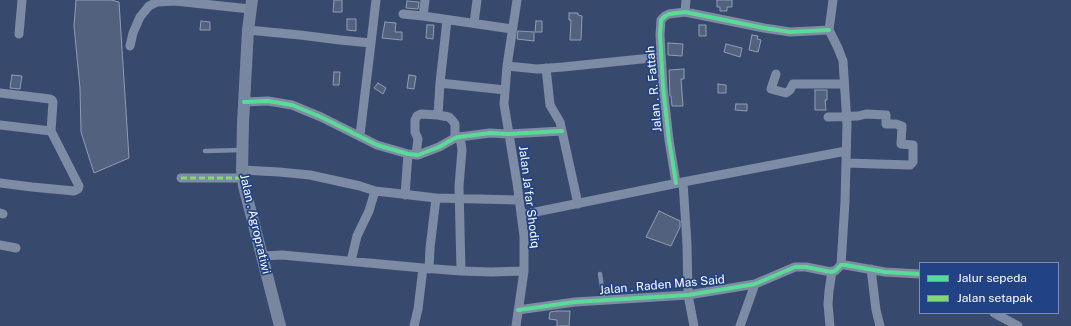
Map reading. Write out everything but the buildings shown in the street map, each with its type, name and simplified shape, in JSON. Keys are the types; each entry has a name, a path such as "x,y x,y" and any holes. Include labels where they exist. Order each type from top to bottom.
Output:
{"street":[{"path":"19,34 22,0"},
{"path":"360,136 376,0"},
{"path":"424,16 425,0"},
{"path":"474,23 477,0"},
{"name":"Jalan Ja'far Shodiq","path":"516,326 524,271 524,236 504,104 507,66 517,0"},
{"path":"685,12 686,0"},
{"path":"833,0 829,30 843,61 846,116 845,202 841,265"},
{"path":"130,46 133,33 143,12 149,6 157,2 175,1 251,5"},
{"name":"Jalan . Agropratiwi","path":"251,5 248,30 242,150 244,186 280,326"},
{"name":"Jalan . R. Fattah","path":"694,326 688,294 687,244 680,183 666,110 661,57 661,20 669,14 685,12 790,32 829,30"},
{"path":"403,14 474,23 512,30"},
{"path":"438,114 447,20"},
{"path":"248,30 371,43"},
{"path":"507,66 537,69 661,57"},
{"path":"546,68 550,104 560,122 578,204"},
{"path":"776,74 771,90 786,93 790,90 793,84 844,84"},
{"path":"440,82 505,90"},
{"path":"0,93 52,100 51,131 79,186 78,189 74,191 0,183"},
{"path":"244,102 268,101 292,105 321,117 377,145 412,155 439,147 457,138 490,133 508,134 562,131"},
{"path":"404,195 412,155 418,139 415,132 416,116 421,114 438,114 449,117 455,124 457,138 461,143 462,150 459,186 461,270"},
{"path":"828,117 858,116 866,114 886,115 886,124 896,124 902,126 902,144 913,145 913,162 910,164 846,162"},
{"path":"0,125 51,131"},
{"path":"521,215 846,150"},
{"path":"181,178 278,172 310,175 360,186 375,191 404,195 436,198 519,200"},
{"path":"351,261 357,236 369,211 375,191"},
{"path":"414,326 430,248 436,198"},
{"path":"0,246 16,248"},
{"path":"263,256 282,255 426,268 491,272 524,271"},
{"path":"830,326 828,304 832,271 841,265 885,272 919,274"},
{"name":"Jalan . Raden Mas Said","path":"518,310 575,302 688,294 755,284 794,267 806,267 827,272 832,271"},
{"path":"871,269 876,310 880,326"},
{"path":"740,326 755,284"},
{"path":"996,314 1018,326"}],"lane":[{"path":"205,151 242,150"},
{"path":"600,274 604,300"}],"marked path":[{"path":"181,178 243,178"}],"cycle path":[{"path":"676,183 663,87 660,35 661,20 669,14 685,12 790,32 829,30"},
{"path":"244,102 268,101 292,105 321,117 377,145 408,154 418,155 459,137 490,133 508,134 562,131"},
{"path":"518,310 575,302 688,295 755,284 795,267 806,267 831,272 835,271 841,265 845,265 885,272 919,274"}]}
